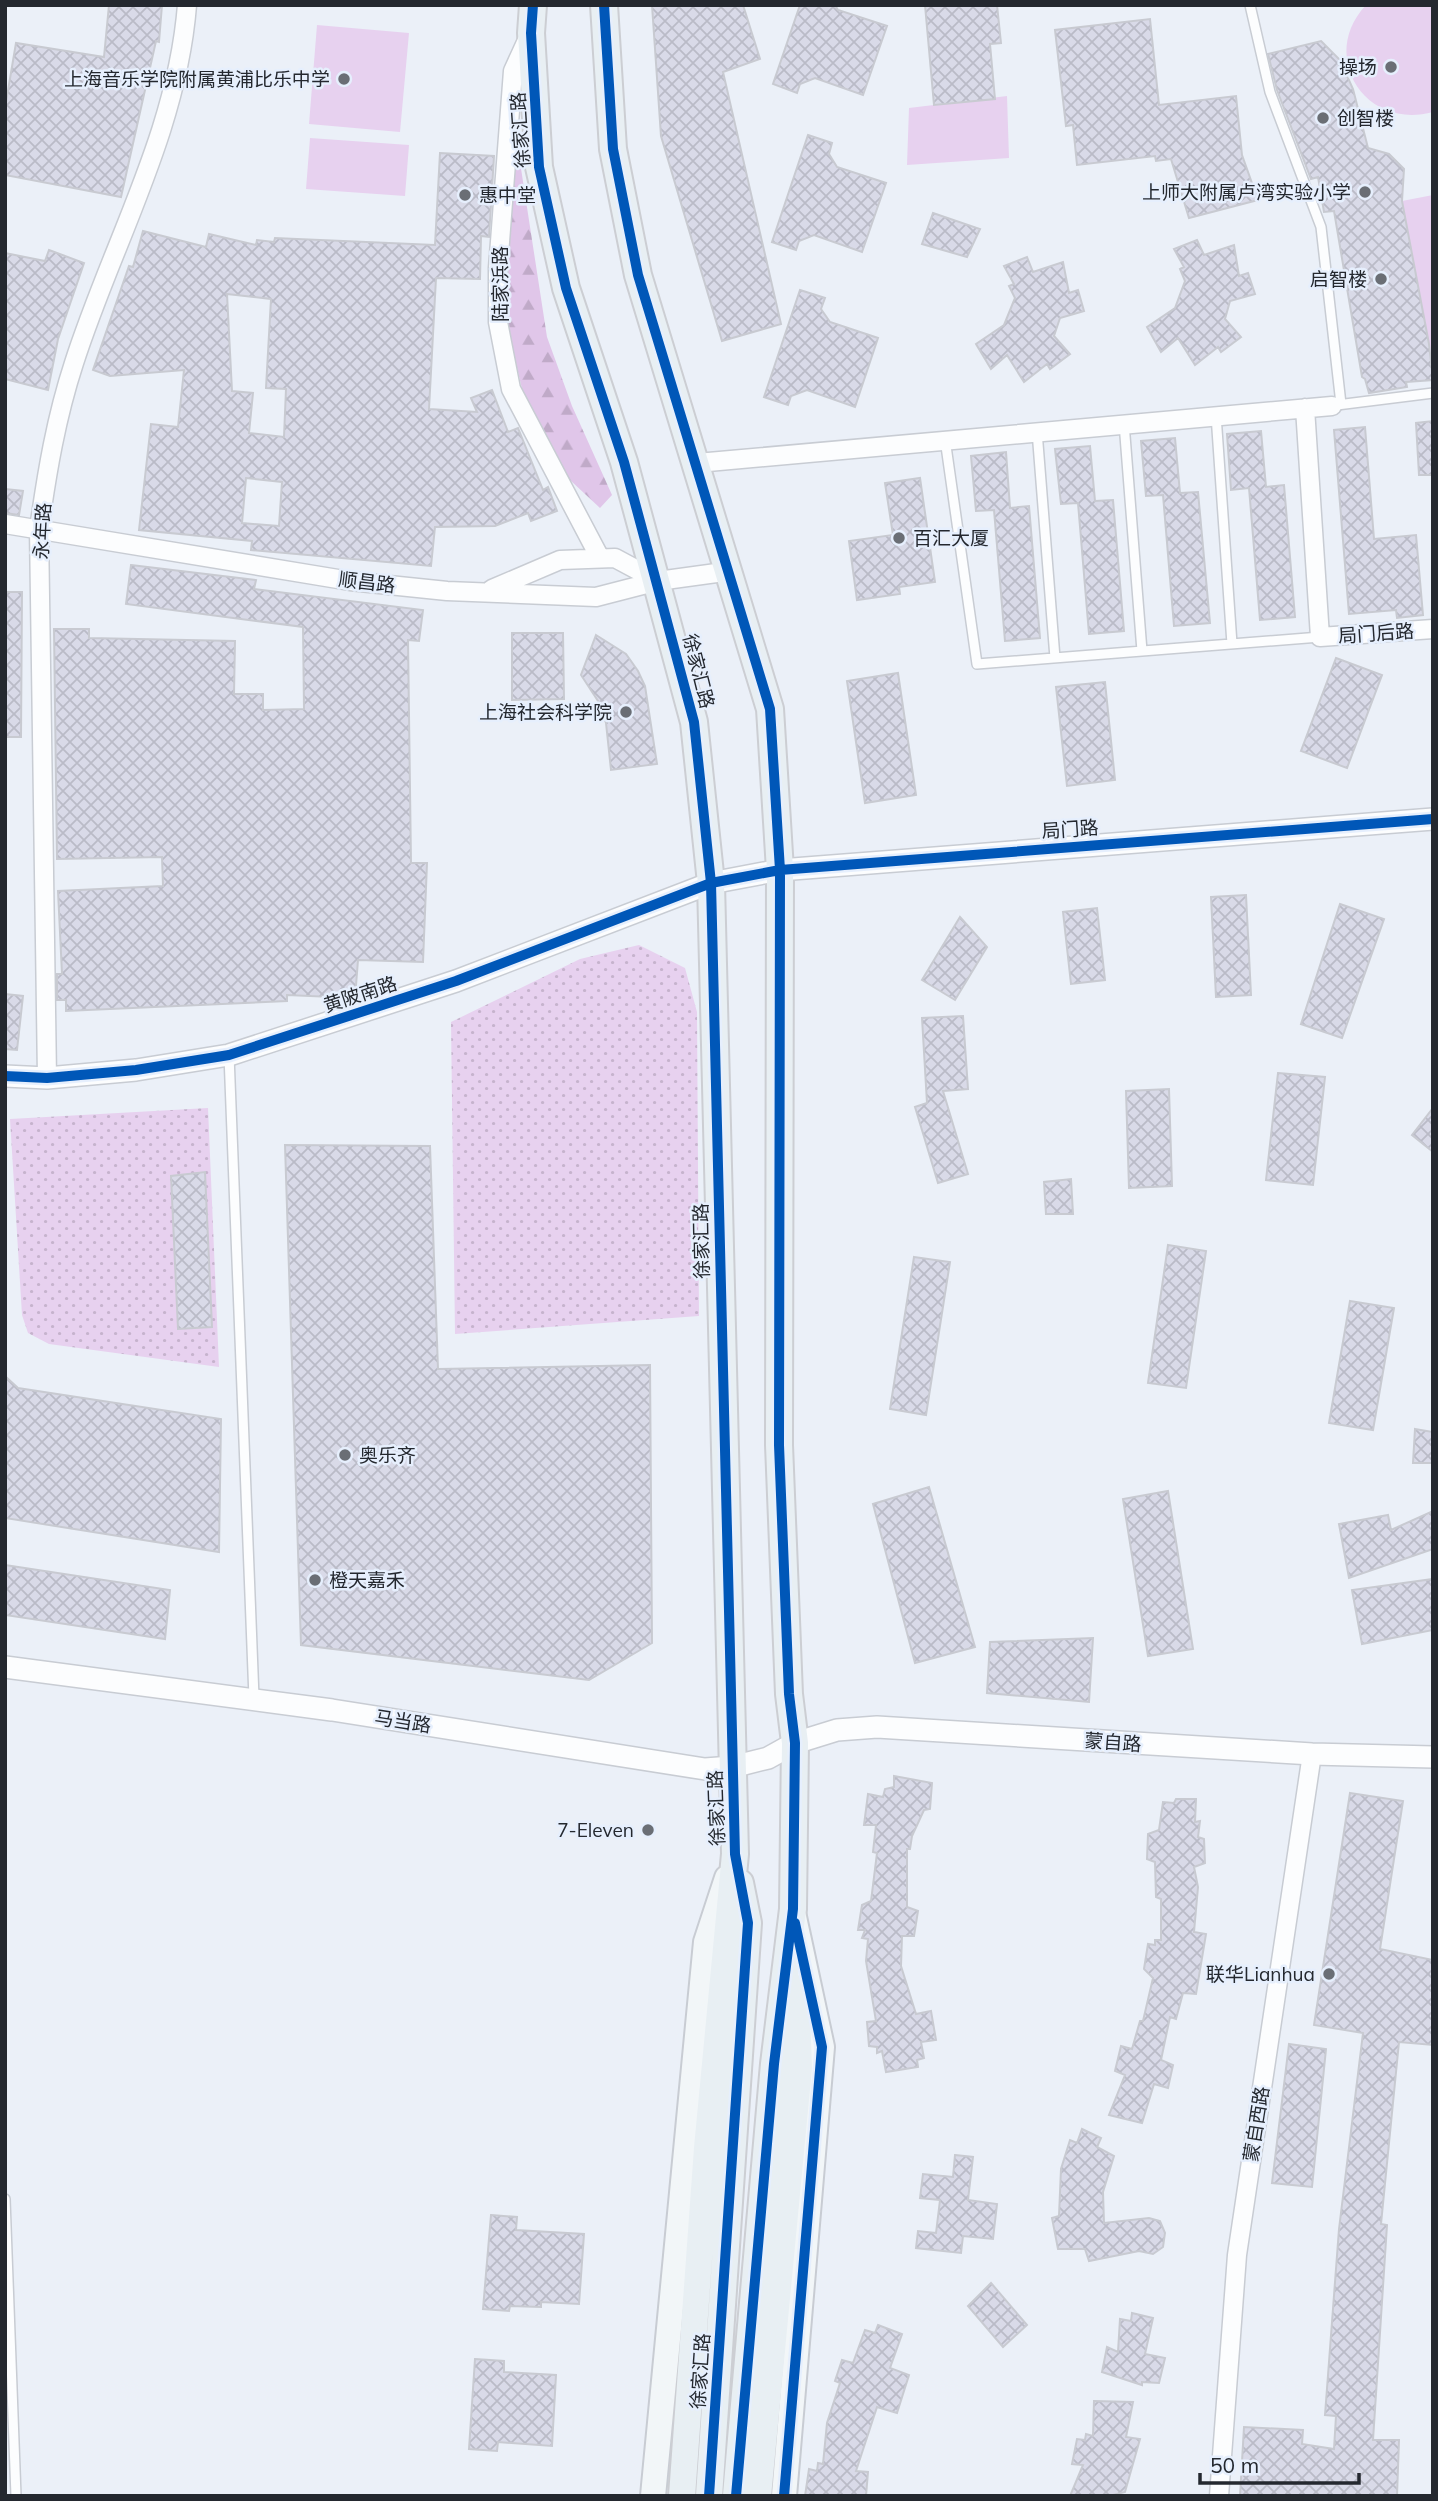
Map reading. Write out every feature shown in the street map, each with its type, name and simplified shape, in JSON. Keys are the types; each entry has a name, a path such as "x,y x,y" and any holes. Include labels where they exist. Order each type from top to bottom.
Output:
{"main road":[{"name":"徐家汇路","path":"533,5 531,33 539,167 566,288 624,462 694,722 711,883 735,1854 707,2148 682,2496"},
{"path":"604,5 612,149 638,275 731,571 770,709 780,870 779,1444 789,1693 795,1743 793,1909 799,2068 758,2496"},
{"name":"徐家汇路","path":"709,2496 748,1923 735,1854"},
{"path":"653,2496 706,1942 735,1854"},
{"path":"736,2496 774,2064 793,1909"},
{"path":"784,2496 822,2048 793,1909"}],"street":[{"name":"永年路","path":"47,1078 39,529 50,447 74,362 130,223 157,143 174,82 187,5"},
{"name":"陆家浜路","path":"531,33 513,71 498,268 498,322 511,389 600,558"},
{"path":"697,463 1336,405"},
{"path":"1305,408 1320,637"},
{"name":"顺昌路","path":"5,524 350,581 486,592 596,597 658,581 731,571"},
{"path":"486,592 560,559 615,558 658,581"},
{"name":"局门后路","path":"1320,637 1433,629"},
{"name":"局门路","path":"711,883 780,870 1433,819"},
{"name":"黄陂南路","path":"5,1076 47,1078 136,1070 229,1055 456,981 711,883"},
{"name":"马当路","path":"5,1667 254,1700 677,1767 732,1767 768,1758 795,1743"},
{"name":"蒙自路","path":"795,1743 838,1730 877,1727 1312,1754 1433,1757"},
{"name":"蒙自西路","path":"1219,2496 1237,2255 1312,1754"}],"lane":[{"path":"1250,5 1270,92 1321,227 1336,405 1433,393"},
{"path":"1216,415 1232,644"},
{"path":"1124,423 1142,651"},
{"path":"1037,431 1055,657"},
{"path":"945,439 977,664 1320,637"},
{"path":"229,1055 254,1700"},
{"path":"5,2199 16,2496"}],"shaded area":[{"name":"操场","path":"1366,5 1433,5 1433,112 1409,115 1387,110 1369,100 1356,85 1348,66 1347,46 1352,25"},
{"path":"317,25 409,33 400,132 309,124"},
{"path":"1007,96 1009,158 907,165 909,108"},
{"path":"310,138 409,145 405,196 306,189"},
{"path":"1433,195 1433,365 1402,201"},
{"path":"639,945 685,968 697,1012 699,1316 455,1334 451,1022 580,959"},
{"path":"208,1108 219,1367 49,1344 28,1333 22,1315 10,1119"}],"green space":[{"path":"514,151 520,162 547,337 572,406 612,495 600,508 570,480 522,389 506,320"}],"building":[{"path":"109,5 162,5 159,42 156,41 121,197 5,175 5,108 16,43 104,57"},
{"path":"652,5 743,5 760,59 723,72 781,324 722,341 661,136"},
{"path":"800,5 835,5 838,10 887,26 863,95 815,78 800,84 797,93 773,84"},
{"path":"925,5 997,5 1001,43 990,44 995,99 934,105"},
{"path":"1150,19 1159,105 1236,96 1242,155 1258,200 1189,218 1171,159 1156,161 1155,156 1077,165 1073,125 1066,126 1055,30"},
{"path":"1321,41 1340,60 1353,89 1368,148 1389,154 1404,169 1402,201 1429,344 1433,380 1406,382 1407,387 1369,393 1362,377 1334,211 1324,212 1318,177 1311,179 1277,90 1268,54"},
{"path":"808,135 832,143 829,154 837,167 886,183 862,252 814,235 799,241 796,250 772,242"},
{"path":"440,153 494,156 489,237 481,236 480,279 436,278 429,409 477,412 471,398 492,390 508,432 518,428 543,490 548,487 557,511 531,521 528,513 495,526 435,527 431,566 251,550 252,541 139,530 151,424 178,427 184,370 110,376 93,370 129,266 133,267 143,231 206,247 209,234 256,245 257,240 274,242 275,238 435,245","holes":["227,294 271,299 266,388 286,389 284,437 249,433 253,393 232,391","246,478 282,482 279,526 242,523"]},
{"path":"933,213 980,229 967,257 922,244"},
{"path":"1197,240 1204,255 1234,245 1239,276 1248,273 1255,294 1230,301 1225,319 1241,337 1221,352 1218,347 1195,365 1178,338 1161,352 1147,327 1175,308 1185,281 1180,269 1184,267 1174,249"},
{"path":"49,250 84,263 58,339 48,390 5,379 5,253 45,261"},
{"path":"1027,257 1033,272 1063,262 1069,293 1078,290 1084,311 1060,318 1054,336 1070,354 1050,369 1047,364 1024,382 1007,355 991,369 976,344 1004,325 1015,298 1009,286 1014,284 1004,266"},
{"path":"800,290 825,298 821,309 830,322 878,338 855,407 807,390 791,396 788,405 764,397"},
{"path":"1433,421 1433,475 1419,475 1416,423"},
{"path":"1365,427 1374,539 1416,535 1423,615 1397,618 1396,610 1349,614 1334,430"},
{"path":"1261,431 1266,487 1284,485 1295,617 1260,620 1249,488 1231,490 1227,434"},
{"path":"1175,438 1180,493 1198,492 1210,623 1174,626 1163,495 1146,496 1141,441"},
{"path":"1090,446 1095,501 1113,500 1124,631 1089,634 1078,503 1061,504 1055,449"},
{"path":"1006,452 1010,508 1029,506 1040,638 1005,641 994,510 976,511 971,456"},
{"name":"百汇大厦","path":"920,478 935,582 899,587 900,594 857,600 849,541 893,535 885,483"},
{"path":"5,489 23,491 19,515 5,513"},
{"path":"131,565 256,580 254,589 423,610 419,641 408,640 411,863 427,863 423,962 358,960 355,998 287,995 287,1001 66,1011 66,1000 57,1000 57,974 62,974 58,891 163,886 162,857 57,859 54,629 89,629 89,638 235,641 234,694 263,694 263,710 304,709 303,627 126,604"},
{"path":"5,592 22,592 21,737 5,737"},
{"path":"512,633 563,633 564,699 512,700"},
{"name":"上海社会科学院","path":"596,635 626,654 638,671 645,686 657,764 611,770 606,723 598,701 581,675"},
{"path":"1336,658 1382,675 1347,768 1301,751"},
{"path":"898,673 916,795 865,803 847,681"},
{"path":"1105,682 1115,780 1067,786 1056,687"},
{"path":"1246,895 1251,995 1216,997 1211,897"},
{"path":"1340,904 1384,919 1342,1038 1301,1024"},
{"path":"1097,908 1105,980 1071,984 1063,912"},
{"path":"960,917 987,947 955,1000 922,980"},
{"path":"5,994 23,996 17,1050 5,1049"},
{"path":"963,1016 968,1089 943,1091 968,1174 938,1183 915,1107 927,1103 922,1018"},
{"path":"1278,1073 1325,1077 1313,1185 1266,1180"},
{"path":"1169,1089 1172,1186 1129,1188 1126,1091"},
{"path":"1433,1108 1433,1152 1412,1135"},
{"path":"285,1145 430,1146 438,1369 650,1365 652,1643 589,1680 301,1645"},
{"path":"205,1172 212,1327 178,1329 171,1176"},
{"path":"1071,1179 1073,1214 1046,1214 1044,1182"},
{"path":"1168,1245 1206,1251 1186,1388 1148,1383"},
{"path":"914,1257 950,1262 926,1415 890,1409"},
{"path":"1350,1301 1394,1308 1373,1430 1329,1423"},
{"path":"5,1376 18,1388 221,1419 219,1552 5,1518"},
{"path":"1415,1429 1433,1432 1433,1463 1413,1463"},
{"path":"929,1487 975,1647 915,1663 873,1504"},
{"path":"1168,1491 1193,1649 1148,1656 1123,1499"},
{"path":"1433,1511 1433,1549 1349,1578 1339,1524 1388,1515 1391,1530"},
{"path":"5,1565 170,1590 165,1639 5,1615"},
{"path":"1433,1579 1433,1630 1362,1644 1352,1590"},
{"path":"1093,1638 1089,1702 987,1693 990,1642"},
{"path":"894,1776 932,1783 930,1809 924,1810 912,1836 910,1849 907,1849 907,1907 918,1911 914,1936 902,1936 901,1966 916,2014 931,2011 936,2040 921,2042 924,2058 917,2060 918,2067 886,2072 882,2051 877,2053 877,2047 869,2046 867,2022 876,2021 866,1961 868,1939 862,1938 865,1930 858,1930 862,1905 871,1901 877,1853 873,1852 876,1825 864,1825 868,1794 883,1797 885,1789 894,1787"},
{"path":"1350,1793 1403,1801 1380,1949 1433,1960 1433,2045 1399,2042 1381,2224 1387,2225 1373,2440 1399,2440 1397,2496 1240,2496 1244,2427 1303,2430 1302,2444 1334,2449 1336,2416 1325,2415 1339,2229 1363,2033 1314,2025"},
{"path":"1176,1799 1196,1799 1195,1822 1200,1821 1198,1837 1204,1839 1205,1863 1194,1867 1198,1887 1194,1932 1206,1934 1196,1994 1183,1993 1176,2019 1170,2017 1161,2060 1173,2065 1168,2088 1154,2084 1142,2123 1109,2115 1125,2075 1115,2071 1121,2046 1132,2049 1140,2021 1143,2021 1153,1978 1144,1969 1148,1944 1155,1945 1155,1940 1161,1940 1161,1899 1156,1897 1155,1862 1147,1859 1148,1834 1159,1830 1163,1802 1174,1803"},
{"path":"1289,2044 1326,2049 1312,2187 1272,2183"},
{"path":"1082,2129 1101,2138 1097,2147 1114,2156 1103,2192 1104,2223 1149,2218 1160,2221 1165,2233 1163,2247 1153,2254 1139,2251 1089,2261 1085,2249 1058,2249 1052,2218 1059,2216 1061,2169 1070,2140 1077,2143"},
{"path":"955,2155 973,2157 968,2200 997,2204 993,2239 963,2236 961,2253 916,2248 918,2231 936,2233 940,2200 920,2198 923,2174 953,2177"},
{"path":"491,2215 517,2217 516,2230 584,2234 579,2304 541,2302 541,2307 510,2306 509,2311 483,2309"},
{"path":"991,2283 1027,2325 1003,2347 968,2306"},
{"path":"1132,2313 1153,2318 1145,2354 1165,2358 1159,2383 1142,2382 1142,2385 1102,2372 1107,2347 1118,2352 1120,2319 1131,2321"},
{"path":"878,2325 902,2334 890,2368 909,2375 897,2413 877,2407 856,2471 868,2472 866,2496 805,2496 809,2469 817,2471 818,2463 823,2464 827,2423 840,2383 835,2381 842,2360 853,2363 865,2330 875,2333"},
{"path":"475,2359 504,2361 504,2372 556,2375 552,2446 498,2442 497,2451 469,2449"},
{"path":"1094,2401 1133,2402 1126,2437 1140,2439 1125,2492 1109,2496 1070,2496 1083,2465 1072,2464 1077,2439 1085,2440 1086,2434 1093,2436"}],"cycle path":[{"path":"533,5 531,33 539,167 566,288 624,462 694,722 711,883 735,1854 748,1923 709,2496"},
{"path":"604,5 613,149 638,275 770,709 780,870 779,1445 789,1694 795,1743 793,1909 774,2064 736,2496"},
{"path":"5,1076 47,1078 136,1070 229,1055 456,981 711,883 780,870 1433,819"},
{"path":"784,2496 822,2047 795,1923"}],"place":[{"name":"操场","path":"1391,67"},
{"name":"上海音乐学院附属黄浦比乐中学","path":"344,79"},
{"name":"创智楼","path":"1323,118"},
{"name":"上师大附属卢湾实验小学","path":"1365,192"},
{"name":"惠中堂","path":"465,195"},
{"name":"启智楼","path":"1381,279"},
{"name":"百汇大厦","path":"899,538"},
{"name":"上海社会科学院","path":"626,712"},
{"name":"奥乐齐","path":"345,1455"},
{"name":"橙天嘉禾","path":"315,1580"},
{"name":"7-Eleven","path":"648,1830"},
{"name":"联华Lianhua","path":"1329,1974"}]}
